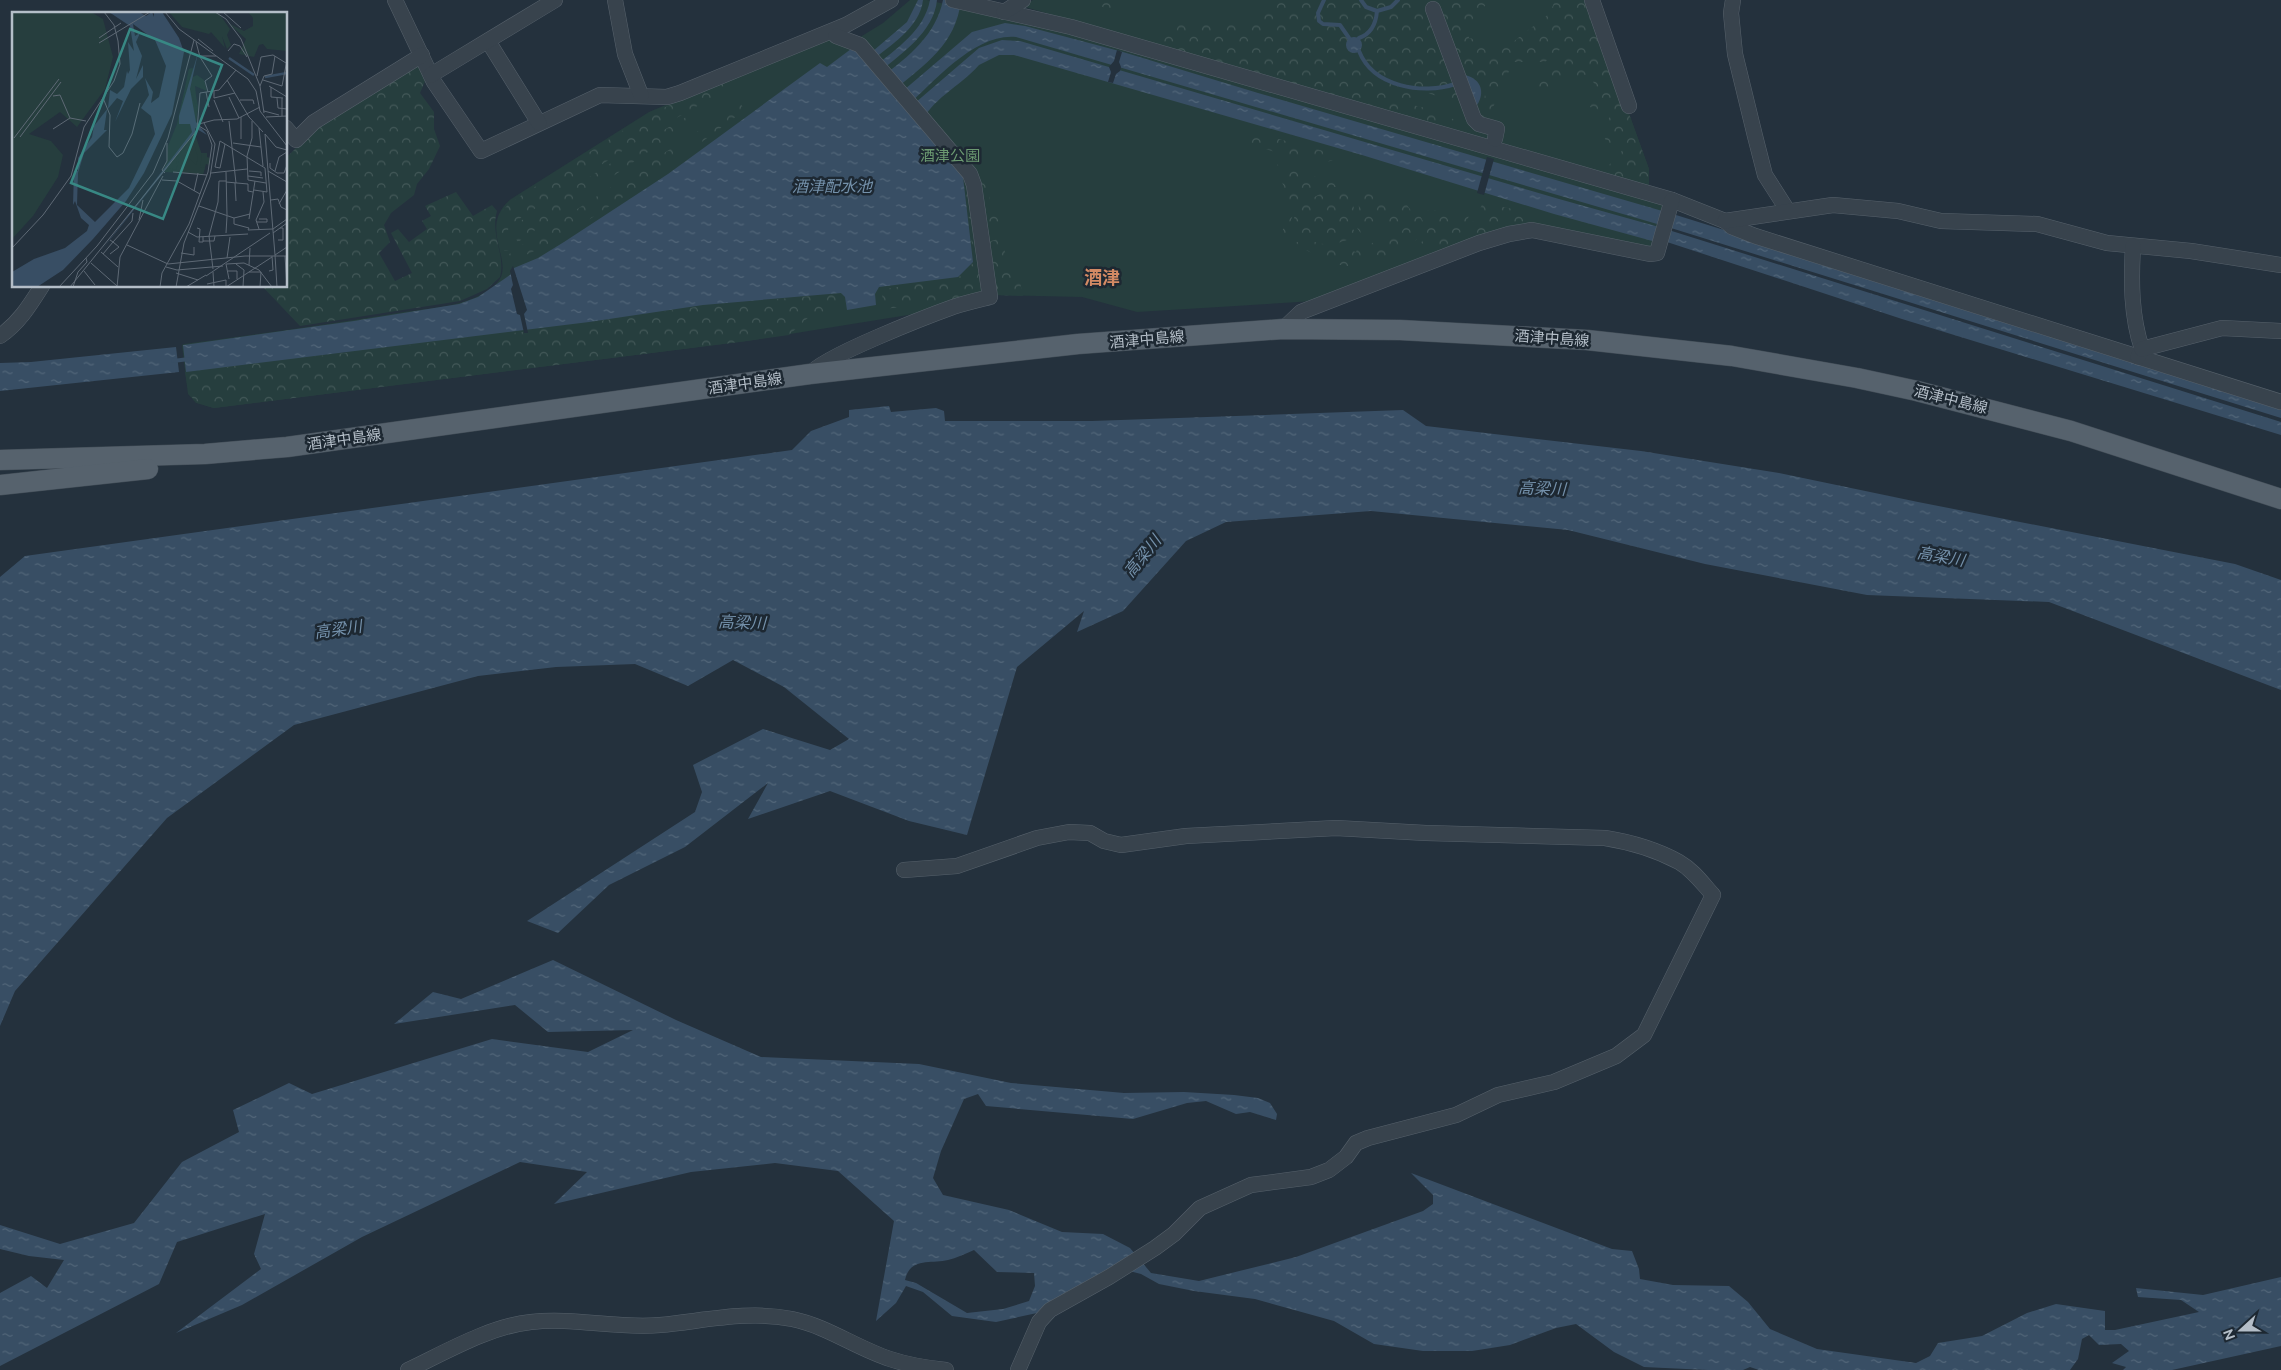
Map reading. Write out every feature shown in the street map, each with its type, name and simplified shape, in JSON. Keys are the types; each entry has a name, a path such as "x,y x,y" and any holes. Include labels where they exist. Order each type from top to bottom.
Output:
{"main road":[{"name":"酒津中島線","path":"0,460 205,454 268,449 810,374 1078,344 1283,329 1400,330 1517,335 1732,356 1891,385 1991,409 2071,431 2281,499"},
{"path":"0,485 160,468 268,449"}],"street":[{"path":"394,0 431,75 481,151 600,95 667,97 680,93 846,25 881,2"},
{"path":"431,75 555,0"},
{"path":"615,0 624,54 641,95"},
{"path":"1004,12 1023,0"},
{"path":"1592,0 1629,106"},
{"path":"1733,0 1731,14 1735,54 1765,175 1788,211"},
{"path":"957,1 1071,27 1725,221 1732,227 1755,236 2140,353 2281,402"},
{"path":"1433,9 1474,119 1479,124 1497,129 1495,139"},
{"path":"810,374 818,366 868,342 954,307 990,297 970,174 860,45 836,36"},
{"path":"488,41 539,124"},
{"path":"291,145 314,122 422,55"},
{"path":"1283,329 1301,312 1508,234 1532,230 1650,254 1657,253 1671,205"},
{"path":"1725,221 1833,205 1898,211 1941,221 2037,224 2107,243 2191,251 2281,265"},
{"path":"2133,246 2131,277 2135,328 2140,353"},
{"path":"0,336 9,330 27,311 41,288"},
{"path":"2140,353 2222,328 2281,331"},
{"path":"904,870 957,866 1037,838 1069,832 1090,833 1104,841 1121,845 1186,836 1336,828 1426,833 1605,838 1629,842 1680,863 1694,874 1713,895 1644,1035 1616,1056 1554,1082 1498,1095 1456,1115 1368,1138 1356,1144 1346,1157 1329,1170 1310,1177 1252,1185 1200,1208 1174,1234 1155,1248 1109,1277 1050,1310 1039,1322 1018,1370"},
{"path":"408,1370 486,1335 529,1322 573,1320 658,1325 745,1315 792,1319 827,1330 889,1359 911,1365 946,1370"}],"green space":[{"name":"酒津公園","path":"910,0 927,0 1061,30 1665,203 1654,249 1533,227 1315,301 1137,312 1082,297 994,295 933,311 747,341 214,408 196,403 188,394 182,345 184,344 436,308 462,302 485,292 495,285 501,277 503,267 496,234 497,222 501,210 511,199 649,112 835,34 857,39 883,23"},
{"path":"1033,0 1588,0 1649,169 1649,187 1025,7 1026,4"},
{"path":"1106,0 1130,0 1118,11 1111,13 1100,5"},
{"path":"1278,0 1490,0 1467,26 1469,38 1508,46 1550,13 1555,0 1588,0 1649,169 1649,187 1600,175 1628,144 1608,144 1599,128 1612,115 1590,107 1596,87 1589,74 1571,78 1545,98 1533,90 1573,50 1568,43 1545,62 1513,62 1491,112 1475,123 1472,107 1484,99 1487,87 1484,81 1467,95 1448,99 1427,93 1400,102 1434,110 1457,121 1445,131 1157,47 1173,25 1250,25"},
{"path":"419,64 426,79 420,93 434,112 434,129 440,146 429,169 417,184 414,195 391,213 384,225 390,242 379,253 395,281 412,273 391,233 398,229 409,242 427,229 422,221 431,216 425,206 456,192 473,216 492,205 497,211 495,228 501,261 500,277 487,289 460,301 300,326 264,288 288,288 288,156 320,124"},
{"path":"735,78 737,83 642,138 510,225 508,233 512,247 510,250 504,251 501,248 498,234 499,219 502,211 511,202 649,114"},
{"path":"740,103 745,110 695,147 686,139"},
{"path":"695,112 684,127 518,242 511,232 513,226 650,138"},
{"path":"921,126 965,175 979,275 972,290 967,296 959,300 884,309 882,294 884,289 958,278 974,262 964,177"},
{"path":"1256,133 1335,154 1333,160 1326,162 1251,145 1249,140"},
{"path":"675,146 682,157 646,182 568,233 523,256 508,260 506,257 515,249"},
{"path":"1272,163 1335,183 1337,187 1320,189 1309,193 1301,200 1283,240 1275,250 1284,227 1287,206 1283,185"},
{"path":"980,182 989,182 990,212 998,214 1002,221 997,232 990,232 984,224"},
{"path":"1325,192 1343,192 1350,197 1354,208 1353,229 1361,240 1350,239 1338,243 1307,235 1294,236 1293,220 1300,208 1305,203"},
{"path":"1362,192 1407,205 1412,212 1394,230 1392,231 1388,226 1379,227 1364,238 1355,225 1359,208 1357,194"},
{"path":"1483,203 1523,211 1528,214 1521,225 1465,241 1464,238"},
{"path":"1428,210 1468,212 1469,216 1458,236 1441,251 1421,243 1427,228 1426,217"},
{"path":"1418,213 1423,222 1423,229 1420,236 1414,242 1382,257 1375,254 1369,244 1396,236"},
{"path":"998,239 1003,245 1010,269 1019,277 1023,296 994,295 986,245"},
{"path":"1305,239 1356,252 1358,247 1364,245 1370,255 1363,262 1354,266 1344,266 1322,258 1295,243"},
{"path":"834,294 839,296 842,303 836,310 810,316 789,335 214,408 199,403 192,397 189,393 185,372 522,332 703,306"}],"water":[{"name":"酒津配水池","path":"918,0 923,0 921,10 916,19 910,28 894,43 870,62 874,67 916,30 927,11 930,0 937,0 935,12 930,22 915,41 878,73 882,77 911,53 928,34 943,0 961,0 958,16 946,41 927,62 893,91 904,90 972,32 1005,23 1025,26 1123,52 1676,215 2281,404 2281,418 1671,228 1016,37 1001,38 971,50 930,84 907,106 908,109 979,48 1002,40 1020,41 1659,227 2281,422 2281,435 1902,319 1667,242 1656,242 1554,214 1362,155 1014,55 999,55 979,65 931,108 920,126 963,177 973,262 958,277 879,287 875,294 876,305 847,310 845,297 841,293 703,305 589,322 186,372 183,345 459,304 478,297 510,275 514,268 538,258 668,174 820,63 827,67 855,46 866,57 907,22"},
{"path":"1351,37 1357,37 1362,42 1360,51 1351,53 1346,48 1346,42"},
{"path":"1465,75 1471,77 1479,84 1480,98 1475,108"},
{"path":"176,347 179,372 0,391 0,363 31,362"},
{"name":"高梁川","path":"889,406 891,412 936,408 944,411 945,421 1092,421 1403,410 1426,426 1641,451 1779,473 2235,564 2281,580 2281,690 2049,602 1867,595 1705,564 1568,530 1371,511 1226,522 1186,541 1123,611 1077,632 1084,611 1017,667 967,835 909,821 830,791 748,819 768,783 685,847 609,885 558,933 527,921 695,812 702,792 693,765 763,729 830,750 849,739 784,687 733,660 688,686 635,664 556,667 478,676 294,725 167,818 15,991 0,1026 0,577 25,556 792,450 811,431 849,417 849,410"},
{"path":"553,960 676,1020 761,1057 919,1064 1011,1083 1124,1093 1184,1092 1234,1095 1258,1098 1270,1103 1277,1114 1276,1120 1250,1112 1236,1114 1206,1101 1187,1103 1133,1119 986,1106 978,1094 964,1099 941,1151 933,1178 943,1195 1009,1210 1062,1232 1103,1234 1130,1248 1151,1273 1199,1281 1296,1257 1423,1211 1433,1204 1433,1195 1411,1173 1612,1249 1632,1251 1639,1269 1640,1279 1673,1285 1729,1286 1748,1302 1770,1329 1817,1349 1916,1363 1930,1356 1938,1343 1982,1336 2027,1313 2056,1304 2105,1311 2105,1330 2115,1330 2199,1312 2181,1300 2138,1297 2136,1288 2203,1295 2281,1277 2281,1346 2172,1370 2123,1370 2126,1367 2112,1363 2129,1351 2121,1344 2099,1345 2089,1335 2082,1339 2078,1359 2070,1370 1759,1370 1750,1367 1743,1370 1708,1370 1644,1367 1614,1352 1576,1324 1556,1328 1510,1345 1472,1351 1423,1351 1374,1344 1334,1321 1255,1299 1194,1291 1159,1284 1141,1274 1118,1268 1066,1292 1037,1313 996,1322 952,1316 923,1292 906,1286 896,1303 876,1321 894,1221 838,1171 775,1163 691,1172 554,1204 587,1172 520,1162 362,1237 242,1305 176,1333 261,1269 254,1254 265,1214 177,1242 159,1284 0,1366 0,1293 31,1276 47,1288 64,1260 29,1256 0,1249 0,1225 60,1244 134,1223 182,1162 239,1132 233,1110 289,1083 312,1094 492,1039 588,1052 633,1030 548,1032 515,1005 394,1024 433,992 461,999","holes":["974,1250 997,1272 1034,1273 1035,1286 1029,1301 1003,1309 967,1313 916,1283 905,1280 911,1268 916,1265 948,1260"]}],"pier":[{"path":"1117,50 1122,52 1119,62 1120,71 1116,74 1113,83 1108,82 1111,72 1109,67 1114,61"},
{"path":"1487,157 1494,159 1484,195 1477,193"},
{"path":"513,266 527,310 524,314 528,333 524,333 511,289 513,285 510,271"}],"waterway":[{"path":"1324,0 1318,13 1319,21 1323,24 1340,25 1349,38"},
{"path":"1361,0 1366,7 1377,11"},
{"path":"1359,38 1367,34 1372,28 1377,11 1391,7 1398,0"},
{"path":"1359,51 1375,73 1400,85 1428,89 1455,84"},
{"path":"173,361 189,359"}],"district":[{"name":"酒津","path":"1102,277"}]}
